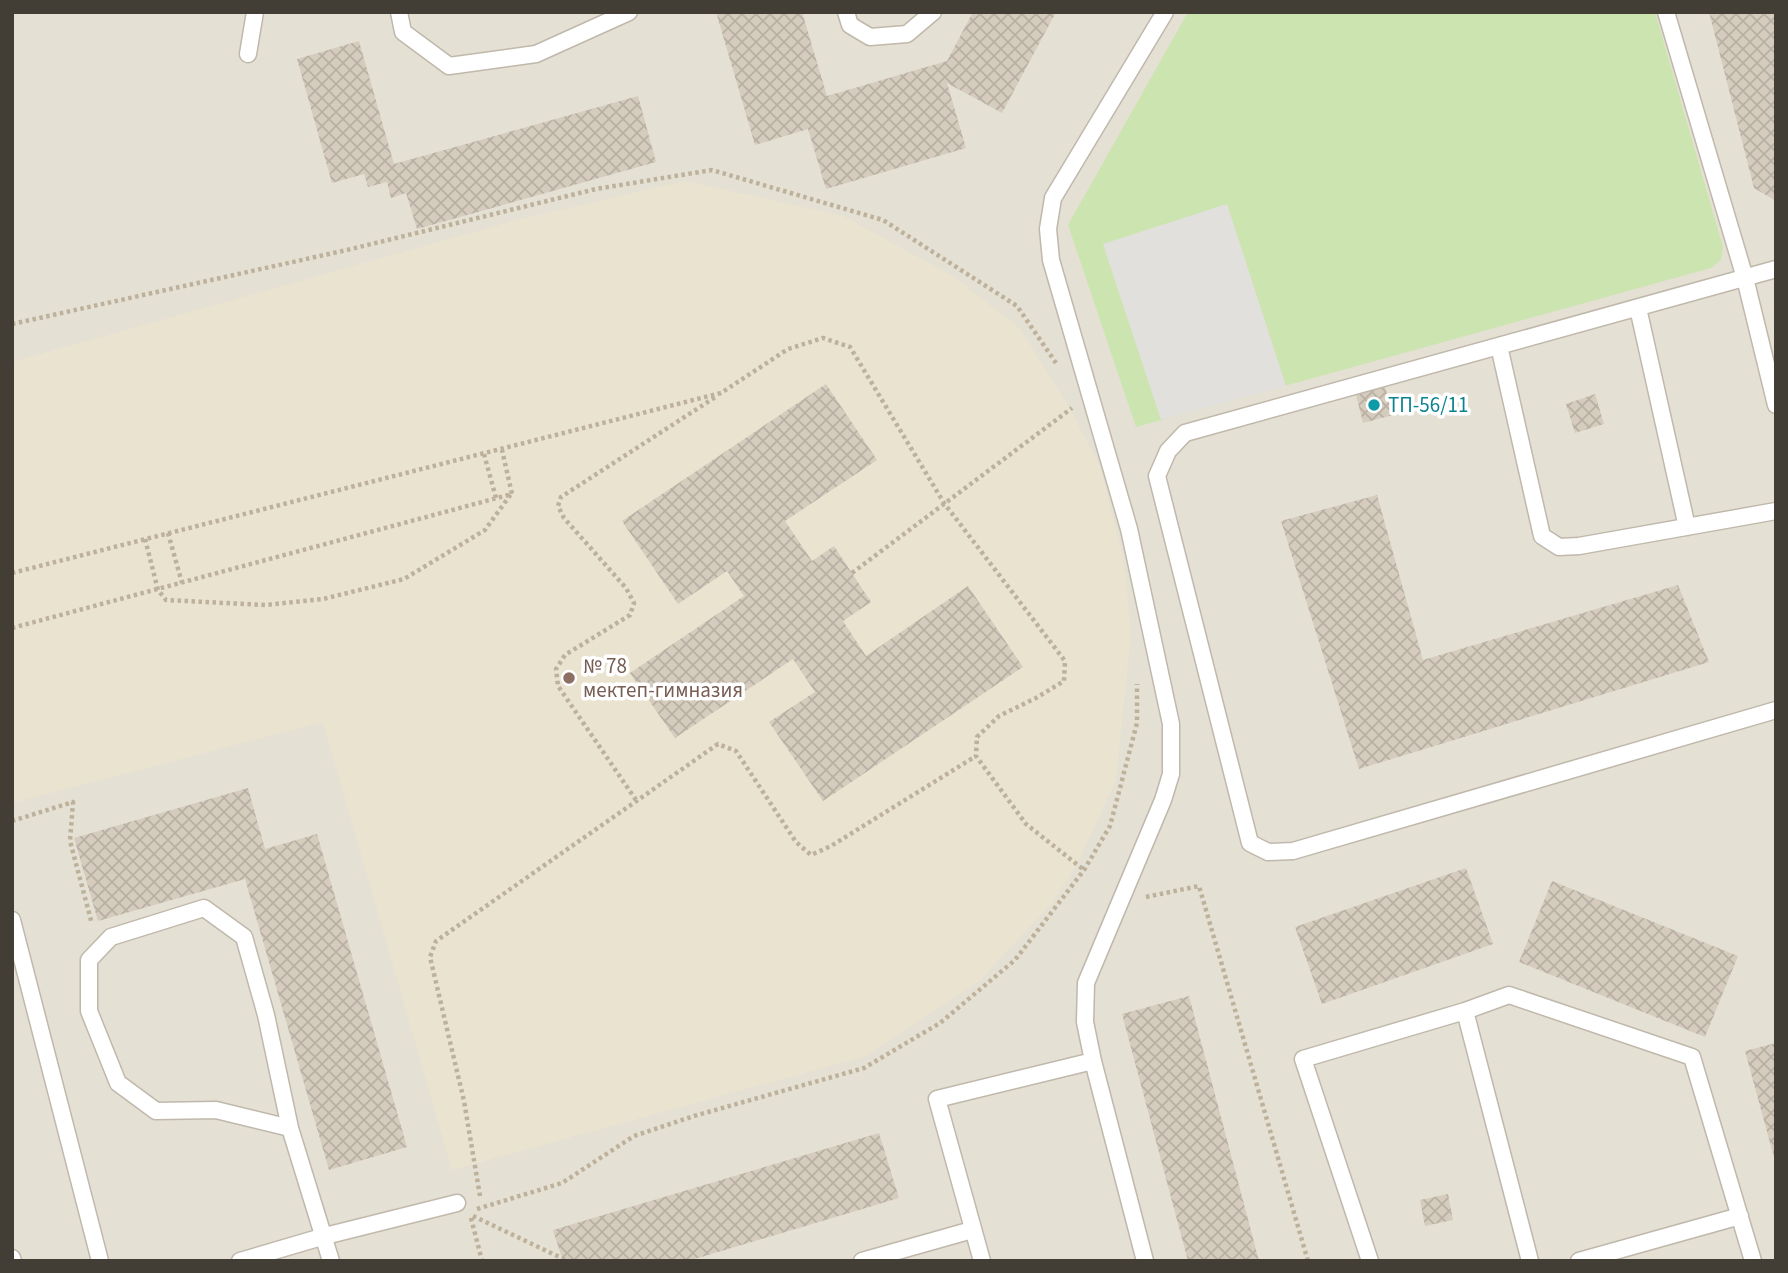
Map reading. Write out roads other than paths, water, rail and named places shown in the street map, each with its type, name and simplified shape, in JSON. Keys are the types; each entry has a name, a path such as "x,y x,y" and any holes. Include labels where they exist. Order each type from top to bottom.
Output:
{"lane":[{"path":"248,54 255,12"},
{"path":"400,12 403,32 449,66 536,54 629,12"},
{"path":"846,12 850,25 870,37 907,34 933,12"},
{"path":"1145,1261 1093,1061 1085,1023 1086,983 1163,800 1171,774 1171,724 1129,529 1051,260 1048,229 1053,198 1165,12"},
{"path":"1666,12 1745,278 1776,405"},
{"path":"1776,269 1185,433 1168,451 1157,476 1250,843 1268,852 1293,851 1776,710"},
{"path":"1638,307 1687,527"},
{"path":"1499,346 1542,536 1559,547 1579,546 1776,511"},
{"path":"290,1128 216,1110 156,1111 118,1083 89,1011 89,960 111,937 204,908 244,937 266,1015 290,1128 331,1261"},
{"path":"12,920 100,1261"},
{"path":"1370,1261 1303,1059 1465,1011 1508,995 1692,1057 1753,1261"},
{"path":"1465,1011 1530,1261"},
{"path":"982,1261 937,1100 1093,1061"},
{"path":"240,1261 325,1236 457,1203"},
{"path":"1580,1261 1740,1216"},
{"path":"862,1261 972,1230"}],"place":[{"name":"ТП-56/11","path":"1374,405"},
{"name":"№ 78 мектеп-гимназия","path":"569,678"}]}
